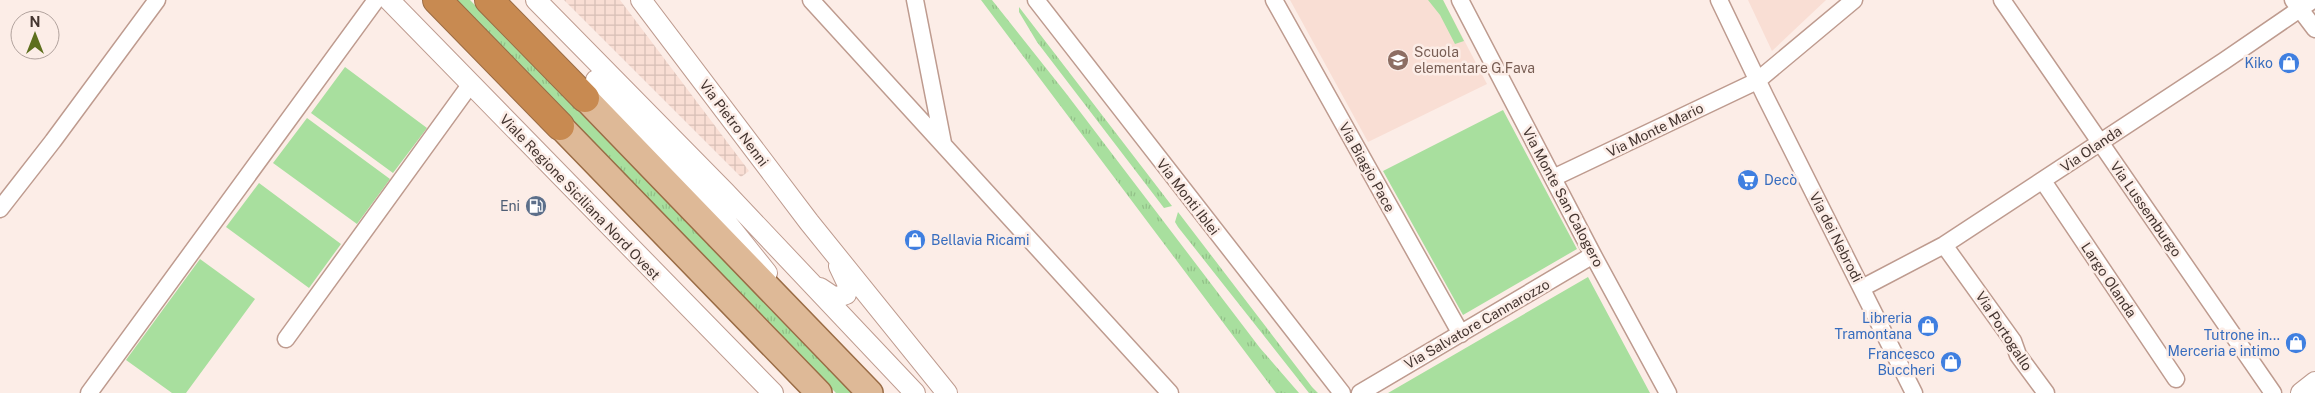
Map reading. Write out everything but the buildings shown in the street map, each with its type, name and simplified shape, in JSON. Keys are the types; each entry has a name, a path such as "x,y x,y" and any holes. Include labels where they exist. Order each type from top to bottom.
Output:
{"highway":[{"path":"437,0 560,126"},
{"path":"490,0 585,98"}],"main road":[{"path":"585,98 870,393"},
{"path":"560,126 819,393"}],"street":[{"path":"0,209 53,141 157,0"},
{"path":"89,393 376,0"},
{"name":"Viale Regione Siciliana Nord Ovest","path":"389,0 772,393"},
{"name":"Via Pietro Nenni","path":"641,0 827,245 947,393"},
{"path":"812,0 1170,393"},
{"path":"915,0 943,143"},
{"name":"Via Monti Iblei","path":"1036,0 1342,393"},
{"name":"Via Biagio Pace","path":"1274,0 1461,334"},
{"name":"Via Monte San Calogero","path":"1460,0 1593,256 1668,393"},
{"name":"Via dei Nebrodi","path":"1719,0 1757,81 1914,393"},
{"path":"1757,81 1854,0"},
{"name":"Via Lussemburgo","path":"2002,0 2273,393"},
{"path":"2302,3 2315,29"},
{"name":"Via Olanda","path":"1862,288 1944,245 2043,181 2302,3"},
{"path":"542,6 805,276 915,393"},
{"path":"542,6 583,64 743,242 829,351"},
{"name":"Via Monte Mario","path":"1553,178 1757,81"},
{"path":"286,339 470,85"},
{"name":"Largo Olanda","path":"2043,181 2176,379"},
{"name":"Via Pietro Nenni","path":"805,276 832,297 838,298 846,294 847,280 827,245"},
{"name":"Via Portogallo","path":"1944,245 2013,341 2018,356 2046,393"},
{"name":"Via Salvatore Cannarozzo","path":"1360,393 1593,256"},
{"path":"2301,393 2315,382"}],"shaded area":[{"path":"564,0 620,0 749,171 741,177"},
{"name":"Scuola elementare G.Fava","path":"1290,0 1443,0 1487,84 1368,142"},
{"path":"1748,0 1826,0 1772,51"}],"green space":[{"path":"451,0 470,0 854,393 836,393"},
{"path":"981,0 992,0 1065,92 1260,348 1299,393 1276,393"},
{"path":"1428,0 1443,0 1464,41 1455,44 1440,15"},
{"path":"1019,7 1172,206 1164,208 1037,42 1019,12"},
{"path":"345,67 427,128 393,173 311,113"},
{"path":"1503,110 1577,249 1463,315 1383,171"},
{"path":"307,118 390,179 357,224 273,163"},
{"path":"259,183 341,244 309,288 226,227"},
{"path":"1178,212 1318,393 1309,393 1178,227 1175,222"},
{"path":"200,259 255,299 186,393 172,393 126,360"},
{"path":"1588,277 1650,393 1388,393"}],"place":[{"name":"Scuola elementare G.Fava","path":"1398,60"},
{"name":"Kiko","path":"2289,63"},
{"name":"Decò","path":"1748,180"},
{"name":"Eni","path":"536,206"},
{"name":"Bellavia Ricami","path":"915,240"},
{"name":"Libreria Tramontana","path":"1928,326"},
{"name":"Tutrone in... Merceria e intimo","path":"2296,343"},
{"name":"Francesco Buccheri","path":"1951,362"}]}
